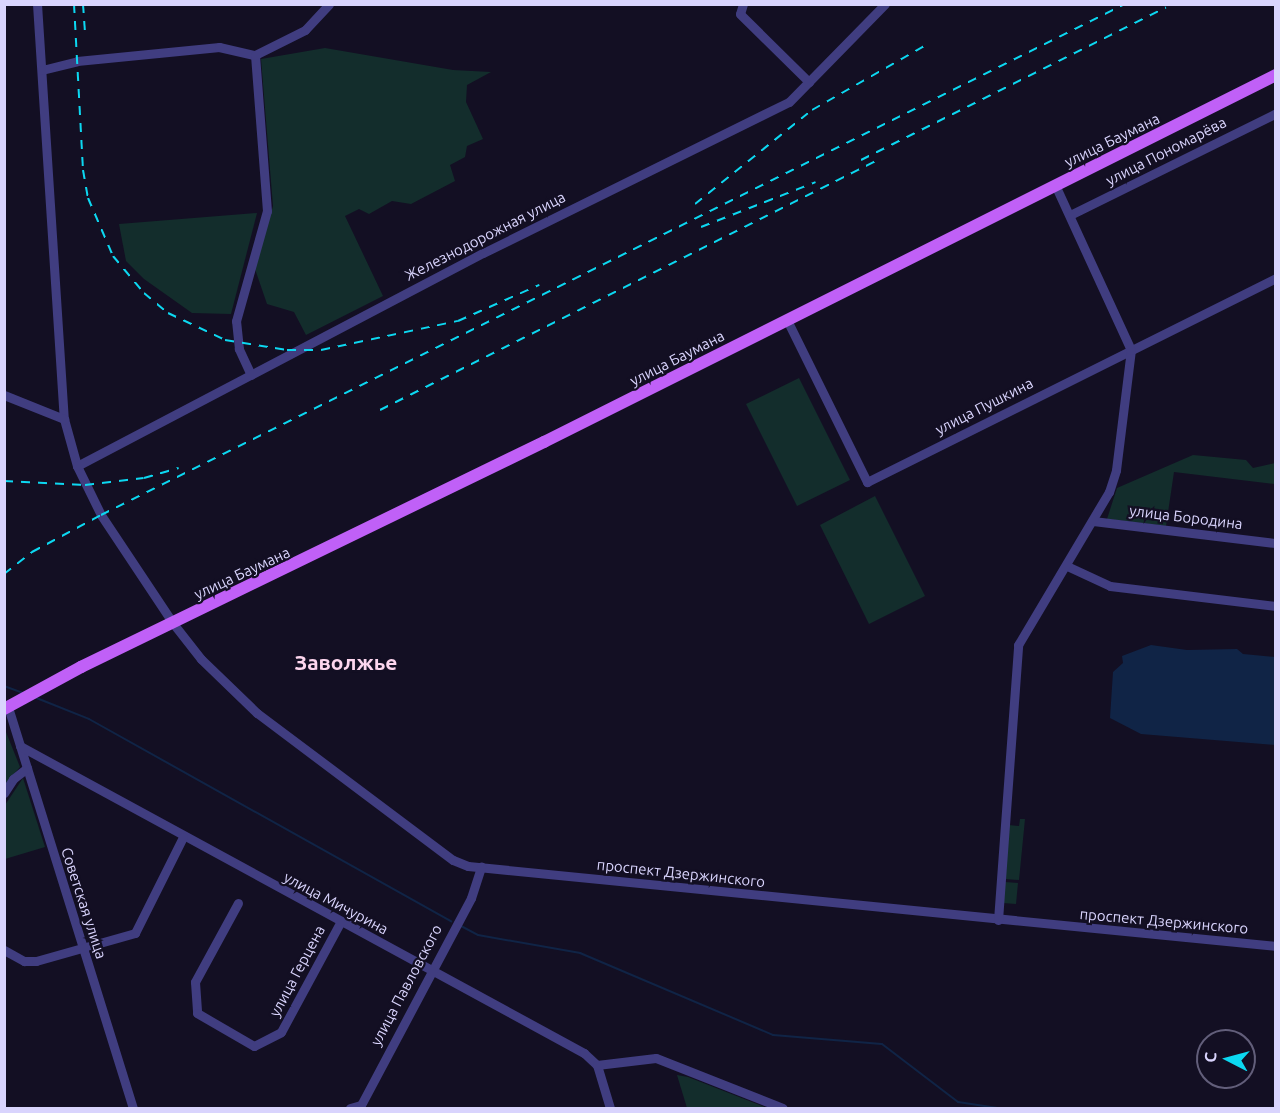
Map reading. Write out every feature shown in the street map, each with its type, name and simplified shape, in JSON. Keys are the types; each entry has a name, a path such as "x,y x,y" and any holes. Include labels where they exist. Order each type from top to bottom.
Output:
{"main road":[{"name":"улица Баумана","path":"6,708 172,622 787,320 1275,75"}],"street":[{"name":"проспект Дзержинского","path":"37,4 64,419 77,466 101,515 172,622 201,659 257,713 453,860 481,867 1275,946"},
{"path":"42,70 77,61 219,47 255,55 305,30 329,4"},
{"path":"743,4 740,14 809,82"},
{"name":"Железнодорожная улица","path":"77,466 483,253 789,102 885,4"},
{"path":"251,375 239,349 236,321 267,211 255,55"},
{"name":"улица Пономарёва","path":"1070,215 1275,113"},
{"path":"998,920 1017,645 1093,521 1116,470 1131,350 1055,185"},
{"name":"улица Пушкина","path":"787,320 867,482 1275,278"},
{"path":"4,395 64,419"},
{"name":"улица Бородина","path":"1093,521 1275,543"},
{"path":"1067,566 1110,586 1275,606"},
{"name":"Советская улица","path":"6,708 27,768 133,1108"},
{"name":"улица Мичурина","path":"20,746 340,923 584,1053 597,1065"},
{"path":"4,793 13,779 27,768"},
{"path":"4,950 24,961 36,962 135,933 183,837"},
{"name":"улица Павловского","path":"350,1108 361,1107 429,970 471,898 481,867"},
{"name":"улица Герцена","path":"238,903 195,982 197,1013 254,1046 281,1032 340,923"},
{"path":"610,1108 597,1065 656,1058 783,1108"}],"green space":[{"path":"325,48 453,70 491,72 467,85 466,102 483,139 467,146 465,157 450,165 455,181 411,204 392,201 369,214 359,209 345,216 383,296 306,335 294,312 267,304 255,269 273,206 261,59"},
{"path":"257,213 231,314 192,313 144,279 126,261 119,224"},
{"path":"799,378 850,480 797,506 746,404"},
{"path":"1193,455 1246,460 1253,468 1275,463 1275,484 1174,472 1166,526 1107,519 1117,488"},
{"path":"875,496 925,596 869,624 820,525"},
{"path":"4,727 20,767 4,785"},
{"path":"23,778 45,847 5,859 5,805"},
{"path":"1020,819 1025,819 1019,880 1005,879 1009,825 1019,826"},
{"path":"1005,882 1018,883 1016,904 1003,903"},
{"path":"677,1075 688,1077 767,1108 687,1108"}],"water":[{"path":"1151,645 1187,650 1237,649 1243,654 1275,657 1275,745 1141,734 1110,718 1113,672 1123,663 1122,656"}],"waterway":[{"path":"4,686 23,693"},
{"path":"34,697 89,719 451,921"},
{"path":"461,926 478,935 580,953 773,1035 882,1044 958,1102 998,1108"}],"railway":[{"path":"74,4 83,170 88,198 113,256 144,293 168,313 225,340 287,350 321,350 458,321 539,285"},
{"path":"83,4 85,36"},
{"path":"4,574 32,552 101,515 1125,4"},
{"path":"861,160 1166,7"},
{"path":"695,204 812,110 926,45"},
{"path":"380,410 876,161"},
{"path":"701,227 816,182"},
{"path":"4,481 85,485 144,478 179,468"}],"district":[{"name":"Заволжье","path":"346,662"}]}
